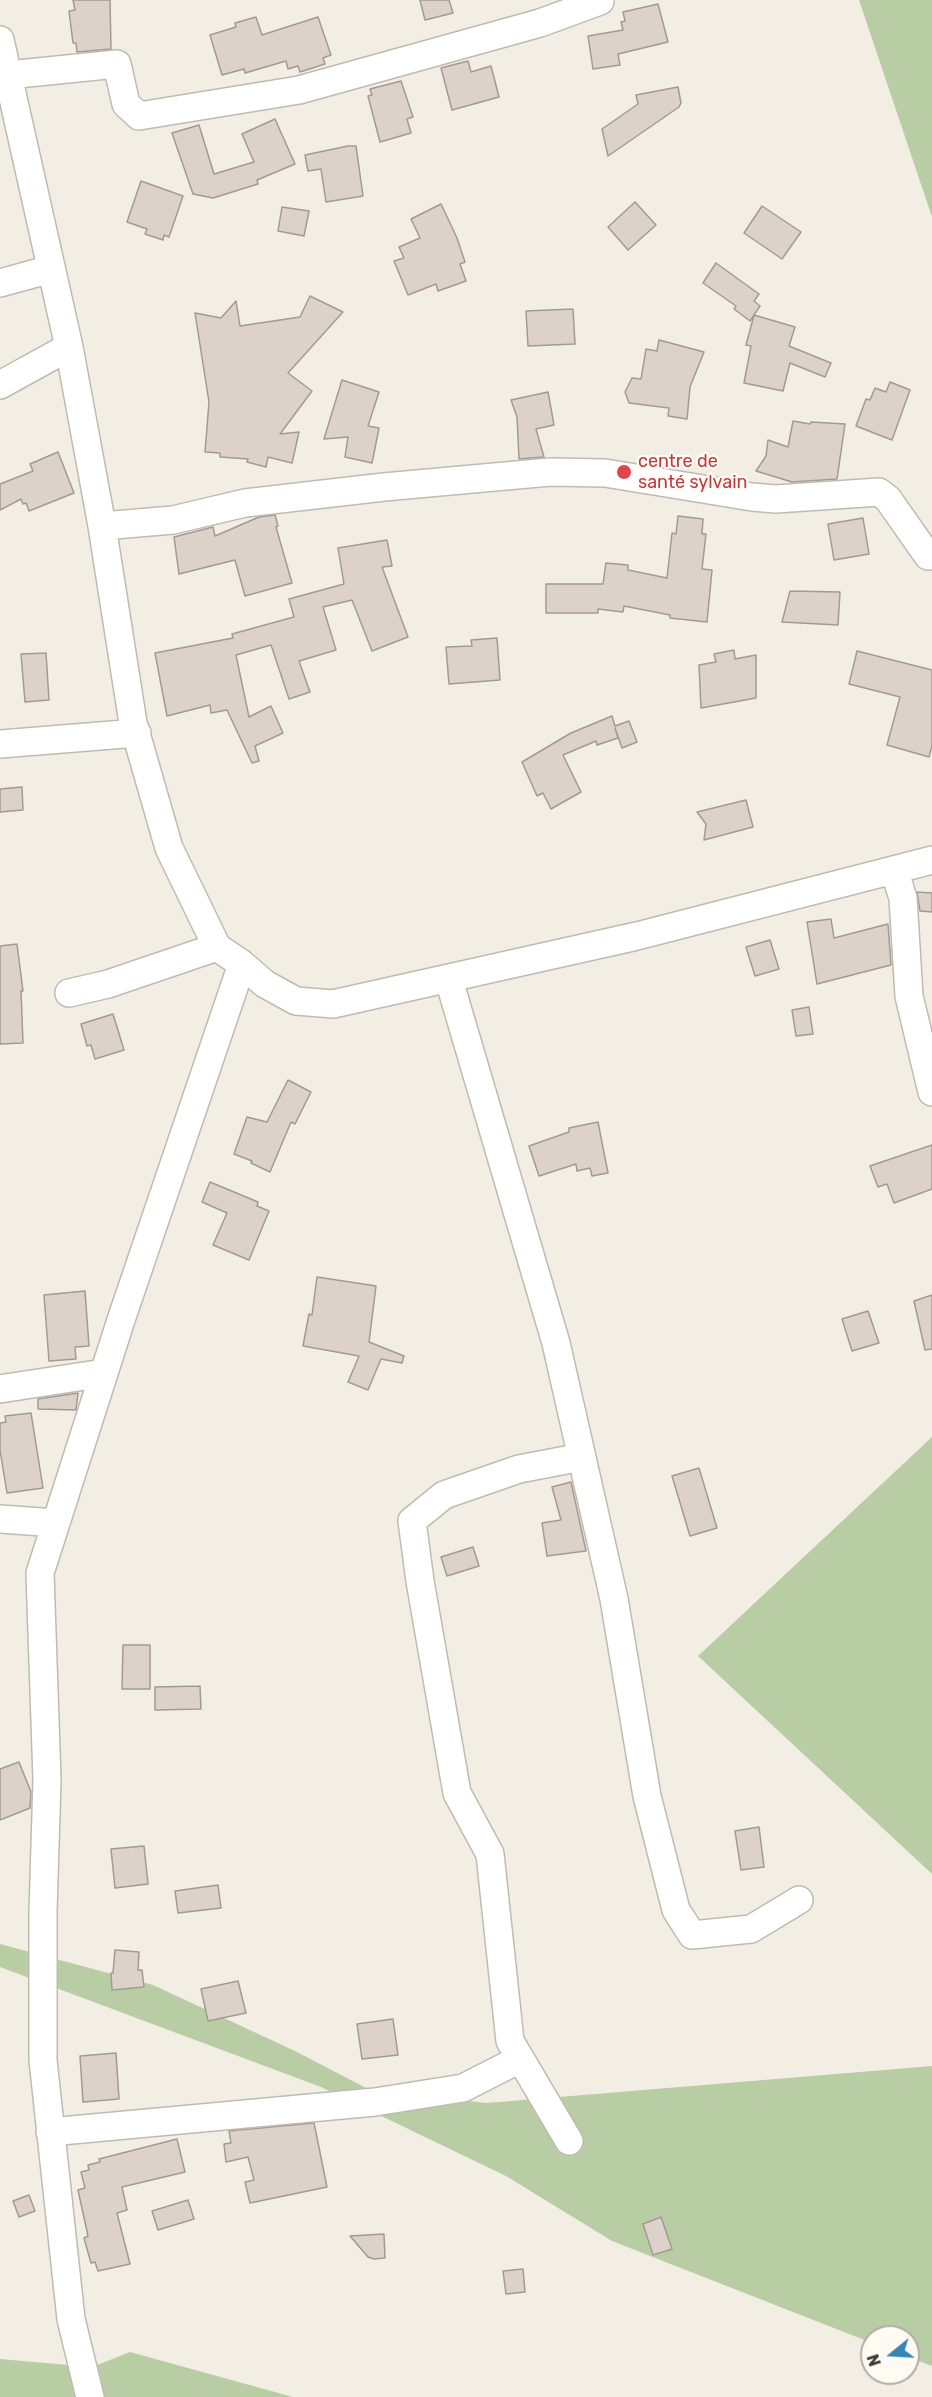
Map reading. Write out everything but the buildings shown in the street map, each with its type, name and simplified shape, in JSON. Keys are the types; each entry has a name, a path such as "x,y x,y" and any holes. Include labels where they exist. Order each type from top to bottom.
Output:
{"street":[{"path":"8,75 117,64 126,104 139,116 299,90 540,23 600,1"},
{"path":"0,40 8,75 39,272 69,348 102,526 136,733 169,848 217,947 265,984 296,1001 333,1004 449,980 699,921 932,860"},
{"path":"0,265 39,272"},
{"path":"0,283 39,272"},
{"path":"0,385 69,348"},
{"path":"102,526 173,520 245,503 396,486 550,472 605,473 776,499 879,492 888,499 928,556"},
{"path":"0,744 136,733"},
{"path":"894,870 903,898 909,996 932,1092"},
{"path":"69,993 108,984 217,947"},
{"path":"90,2397 71,2319 43,2060 43,1912 47,1780 40,1573 104,1373 242,964"},
{"path":"449,980 556,1343 614,1599 648,1796 676,1910 692,1935 751,1929 799,1900"},
{"path":"0,1389 104,1373"},
{"path":"568,2141 510,2041 490,1854 457,1793 412,1521 444,1496 519,1469 582,1457"},
{"path":"0,1519 56,1523"},
{"path":"50,2132 375,2102 463,2088 520,2059"}],"green space":[{"path":"859,0 932,0 932,217"},
{"path":"932,1437 932,1874 698,1656"},
{"path":"0,1944 153,1985 295,2051 370,2090 487,2103 932,2066 932,2366 920,2362 920,2325 860,2325 860,2338 612,2241 506,2176 321,2087 0,1967"},
{"path":"130,2352 293,2397 0,2397 0,2359 92,2367"}],"place":[{"name":"centre de santé sylvain","path":"624,472"}]}
